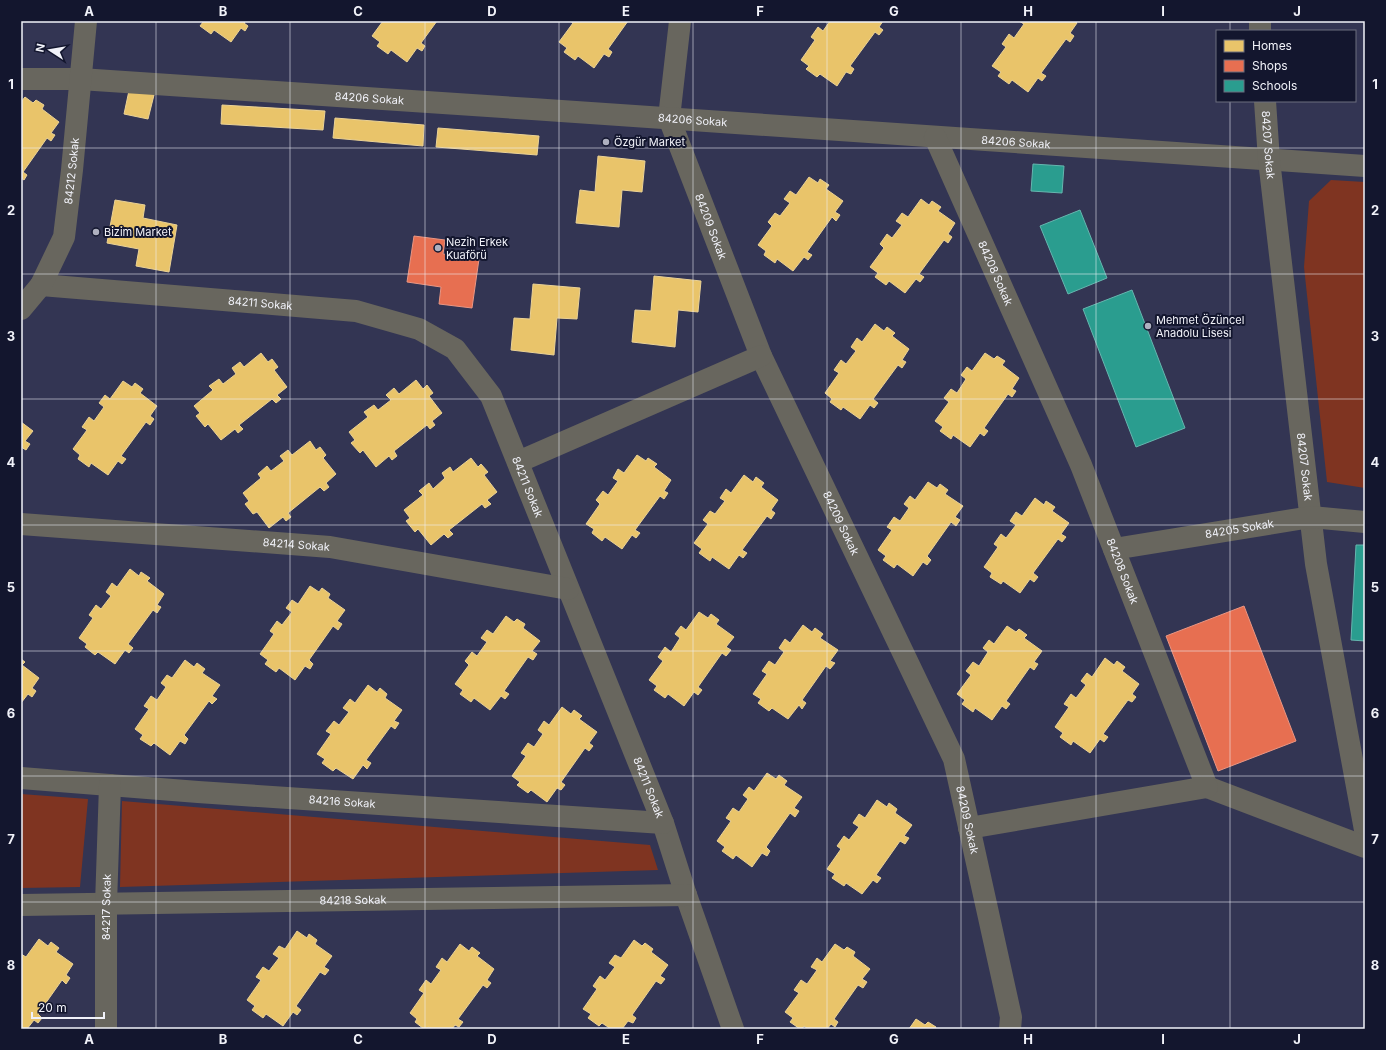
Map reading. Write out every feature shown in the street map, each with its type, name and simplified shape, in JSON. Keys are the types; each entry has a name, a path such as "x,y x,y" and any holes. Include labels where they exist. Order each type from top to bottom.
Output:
{"street":[{"name":"84212 Sokak","path":"21,309 41,285 64,237 72,174 86,21"},
{"name":"84209 Sokak","path":"680,21 669,118 761,356 954,759 1011,1017 1010,1029"},
{"name":"84206 Sokak","path":"21,79 80,79 1365,166"},
{"name":"84207 Sokak","path":"1265,102 1269,160 1316,564 1365,830"},
{"name":"84208 Sokak","path":"935,137 1081,465 1207,787"},
{"name":"84211 Sokak","path":"41,285 356,311 419,329 455,349 491,396 518,462 663,823 686,895 733,1029"},
{"path":"518,462 761,356"},
{"name":"84205 Sokak","path":"1114,549 1311,517 1365,522"},
{"name":"84214 Sokak","path":"21,524 330,547 568,588"},
{"name":"84216 Sokak","path":"21,778 663,823"},
{"name":"84217 Sokak","path":"106,1029 106,904 110,785"},
{"path":"969,828 1207,787 1365,847"},
{"name":"84218 Sokak","path":"21,905 686,895"}],"shaded area":[{"path":"1331,180 1365,182 1365,488 1327,482 1304,267 1309,201"},
{"path":"21,794 88,799 80,887 21,888"},
{"path":"122,801 650,845 658,870 120,887"}],"building: Homes":[{"path":"202,21 246,21 244,23 248,26 245,31 241,28 231,42 214,30 211,34 200,26 203,22"},
{"path":"383,21 437,21 421,43 425,46 422,51 417,48 407,62 391,50 388,54 377,46 380,42 372,36"},
{"path":"570,21 628,21 608,49 612,52 609,57 604,54 594,68 578,56 575,60 564,52 567,48 559,42 573,23"},
{"path":"830,21 883,21 879,27 883,30 879,35 875,32 850,66 854,69 851,74 846,72 837,86 820,74 817,77 806,69 809,66 801,60 815,40 811,37 818,27 823,31"},
{"path":"1019,21 1075,21 1077,23 1070,33 1074,36 1070,42 1066,39 1041,73 1046,76 1042,81 1038,78 1028,92 1012,80 1009,84 998,76 1001,72 992,66 1006,47 1002,44 1009,34 1014,38 1024,24"},
{"path":"130,86 155,91 148,119 124,114"},
{"path":"25,97 33,103 36,100 44,105 42,109 59,122 51,133 55,135 51,141 47,138 23,172 27,175 24,180 21,178 21,102"},
{"path":"222,105 325,111 323,130 221,124"},
{"path":"335,118 424,125 423,146 333,138"},
{"path":"438,128 539,136 537,155 436,147"},
{"path":"598,156 645,161 642,192 622,190 619,227 576,223 580,190 595,192"},
{"path":"809,177 818,183 820,179 829,185 826,189 843,201 835,212 840,215 836,221 832,217 807,252 812,255 808,260 804,257 793,271 777,259 775,263 764,255 766,251 758,245 772,226 768,222 775,213 780,216 790,203 784,199 790,191 796,195"},
{"path":"921,199 929,205 932,201 941,207 938,211 955,223 948,234 952,237 948,243 944,240 919,274 924,277 920,282 916,279 905,293 889,281 886,285 875,277 878,273 870,267 884,248 880,244 887,234 892,238 902,225 896,221 902,213 908,217"},
{"path":"115,200 145,205 143,218 177,225 169,272 136,266 139,249 107,243"},
{"path":"654,276 701,281 698,312 678,310 675,347 632,342 635,310 651,311"},
{"path":"533,284 580,288 577,319 557,318 554,355 511,350 514,318 530,319"},
{"path":"875,324 884,331 887,327 895,333 892,336 909,349 902,360 906,362 902,368 898,365 873,399 878,403 874,408 870,405 860,419 843,407 841,410 830,402 832,399 825,393 839,373 834,370 841,360 846,364 856,351 851,347 857,338 862,342"},
{"path":"261,353 268,362 272,359 278,367 274,370 287,387 277,395 281,399 276,403 272,399 239,425 243,429 238,433 235,429 221,440 208,424 205,427 196,416 200,413 194,406 213,390 209,386 219,379 223,384 236,374 232,368 240,362 244,367"},
{"path":"985,353 994,359 997,356 1005,361 1002,365 1019,378 1012,389 1016,391 1012,397 1008,394 984,428 988,431 984,436 980,433 970,447 953,435 951,439 940,431 943,427 935,421 949,402 944,398 951,389 957,393 966,379 961,375 967,367 972,371"},
{"path":"416,380 423,389 427,385 433,393 429,396 442,413 432,421 435,425 430,429 427,425 394,451 397,456 392,460 389,456 376,467 363,450 360,453 351,443 355,440 349,432 368,417 364,412 374,405 378,410 391,400 386,395 394,388 399,394"},
{"path":"123,381 132,387 135,383 143,389 140,393 157,406 150,416 154,419 150,425 146,422 121,456 126,459 122,464 118,461 108,475 91,463 89,467 78,459 80,455 73,449 87,430 82,427 89,417 94,421 104,407 99,403 105,395 110,399"},
{"path":"21,422 33,431 25,441 30,444 26,450 21,447"},
{"path":"310,441 316,450 320,447 326,455 323,458 336,474 326,483 329,487 324,491 320,487 288,513 291,517 286,521 283,517 269,528 257,512 253,514 245,504 249,501 243,493 261,478 258,474 267,466 271,471 284,461 280,456 288,450 292,455"},
{"path":"637,455 646,461 648,458 657,464 654,467 671,480 664,491 668,493 664,499 660,496 635,530 640,533 636,538 632,535 622,549 605,537 602,541 592,533 594,529 586,524 600,504 596,500 603,491 608,495 618,481 613,478 618,469 624,473"},
{"path":"471,458 478,467 481,464 488,472 484,475 497,492 487,500 491,504 485,508 482,504 449,530 453,534 448,538 444,534 431,545 418,529 415,532 406,521 410,518 404,510 423,495 419,491 429,483 433,489 445,478 442,473 450,467 453,472"},
{"path":"744,475 753,482 756,477 764,483 761,487 778,500 771,510 775,513 771,519 767,516 742,550 747,553 743,558 739,555 729,569 712,557 710,561 699,553 702,549 694,543 708,524 703,520 710,511 715,514 725,501 720,498 726,489 731,493"},
{"path":"928,482 937,488 940,484 948,490 945,494 963,506 955,517 960,520 956,526 951,522 927,556 931,560 927,565 923,562 913,576 897,564 894,568 883,560 886,556 878,550 892,530 887,527 894,517 900,521 909,508 904,504 910,496 915,500"},
{"path":"1035,498 1044,505 1046,501 1055,507 1052,511 1069,523 1061,534 1066,537 1062,542 1058,539 1033,573 1038,577 1034,582 1030,579 1020,593 1003,581 1001,584 990,577 992,573 984,567 998,547 994,544 1001,534 1006,538 1016,525 1010,521 1016,512 1022,516"},
{"path":"130,569 139,576 141,572 150,578 147,581 164,594 157,605 161,607 157,613 153,610 128,644 133,648 129,653 125,650 115,664 98,652 95,655 85,647 87,644 79,638 93,618 89,615 96,605 101,609 111,596 106,592 112,583 117,587"},
{"path":"310,586 319,592 322,588 330,594 328,598 345,610 337,621 342,624 338,630 333,626 309,660 313,664 310,669 305,666 295,680 279,668 276,672 265,664 268,660 260,654 274,634 270,631 277,621 282,625 292,612 286,608 292,600 298,604"},
{"path":"699,612 708,618 711,614 719,620 716,624 734,637 726,647 731,650 726,656 722,653 698,687 702,690 698,695 694,692 684,706 668,694 665,698 654,690 657,686 649,680 663,661 658,657 665,647 671,652 680,638 675,634 681,626 686,630"},
{"path":"506,616 514,622 517,619 525,624 523,628 540,641 532,651 537,654 533,660 528,657 504,691 509,694 505,699 501,696 490,710 474,698 471,702 460,694 463,690 455,684 469,665 465,661 472,652 477,656 487,642 481,638 487,630 493,634"},
{"path":"803,625 812,632 815,628 823,634 820,638 838,650 830,661 835,663 830,669 826,666 802,700 806,703 802,709 799,705 788,719 772,708 769,711 758,703 761,699 753,694 767,674 762,671 769,661 775,665 784,652 779,648 785,639 790,643"},
{"path":"1007,626 1016,632 1019,629 1027,635 1024,638 1042,651 1034,662 1038,664 1034,670 1030,667 1006,701 1010,704 1006,709 1002,706 992,720 975,708 973,712 962,704 965,700 957,694 971,675 966,671 973,662 979,666 988,652 983,648 989,640 994,644"},
{"path":"1105,658 1114,665 1117,661 1125,667 1122,671 1139,684 1132,694 1136,697 1132,702 1128,700 1103,734 1108,737 1104,742 1100,739 1090,753 1073,741 1071,745 1060,737 1063,733 1055,727 1069,707 1064,704 1071,694 1076,698 1086,685 1081,681 1087,673 1092,677"},
{"path":"21,659 25,662 22,665 39,678 32,688 36,691 32,697 28,694 21,703"},
{"path":"185,660 194,667 197,663 205,669 202,673 220,685 212,696 217,699 212,704 209,701 184,735 188,739 185,744 180,741 170,755 154,743 151,746 140,739 143,735 135,729 149,709 144,706 151,696 157,700 166,687 161,683 167,675 172,678"},
{"path":"368,685 377,692 380,688 387,694 385,698 402,710 394,721 399,723 395,729 391,726 366,760 371,763 367,769 363,765 353,779 336,768 333,771 322,763 325,759 317,754 331,734 326,731 334,721 339,725 349,712 343,708 350,699 355,703"},
{"path":"562,707 571,714 574,710 582,716 579,719 597,732 589,743 593,746 589,751 585,748 561,782 565,785 561,790 557,788 547,802 531,790 528,793 517,785 520,782 512,776 526,756 521,753 528,743 534,747 543,734 538,730 544,721 549,725"},
{"path":"767,773 776,779 779,775 787,781 784,785 802,797 794,808 799,811 795,817 790,813 766,847 770,851 767,856 762,853 752,867 736,855 733,859 722,851 725,847 717,841 731,821 726,818 733,808 739,812 748,799 743,795 749,787 754,791"},
{"path":"877,800 887,807 889,803 897,809 895,813 912,825 904,836 909,838 905,844 900,841 876,875 881,878 877,883 873,880 862,894 846,883 844,886 832,878 835,874 827,869 841,849 837,846 844,836 849,840 859,827 853,823 859,814 865,818"},
{"path":"297,931 307,938 309,934 317,940 315,944 332,956 324,967 329,970 325,975 320,972 296,1006 301,1010 297,1015 293,1012 283,1026 266,1014 263,1018 252,1010 255,1006 247,1000 261,980 256,977 263,967 269,971 279,958 273,954 279,946 285,949"},
{"path":"39,939 48,946 51,942 59,948 56,952 73,964 66,975 70,978 66,984 62,980 38,1014 42,1018 38,1023 34,1020 27,1029 21,1029 21,954 26,957"},
{"path":"634,940 642,946 645,943 653,949 651,952 668,965 660,976 665,979 661,984 656,981 632,1015 636,1018 633,1023 628,1021 622,1029 611,1029 602,1023 599,1026 588,1018 591,1014 583,1009 597,989 593,986 600,976 605,980 615,967 609,963 615,955 621,958"},
{"path":"460,944 469,951 472,947 480,953 477,956 494,969 487,980 491,983 487,988 483,985 458,1019 463,1022 459,1027 455,1025 452,1029 432,1029 428,1027 427,1029 424,1029 415,1022 417,1019 410,1013 424,993 419,990 426,980 431,984 441,970 436,967 442,958 447,962"},
{"path":"835,944 844,950 847,947 855,952 853,956 870,969 862,979 867,982 863,988 858,985 834,1019 838,1022 835,1027 831,1024 827,1029 808,1029 804,1026 800,1029 790,1022 793,1018 785,1012 799,993 794,990 801,980 807,984 817,970 811,967 817,958 822,962"},
{"path":"916,1019 925,1025 928,1022 936,1027 935,1029 909,1029"}],"building: Shops":[{"path":"414,236 445,240 443,254 479,259 472,308 439,304 441,287 407,282"},
{"path":"1244,606 1296,741 1218,771 1166,636"}],"building: Schools":[{"path":"1033,164 1064,166 1062,193 1031,191"},
{"path":"1080,210 1107,278 1068,294 1040,226"},
{"path":"1132,290 1185,428 1136,447 1083,309"},
{"path":"1356,545 1365,545 1365,641 1351,640"}],"place":[{"name":"Özgür Market","path":"606,142"},
{"name":"Bizim Market","path":"96,232"},
{"name":"Nezih Erkek Kuaförü","path":"438,248"},
{"name":"Mehmet Özüncel Anadolu Lisesi","path":"1148,326"}]}
